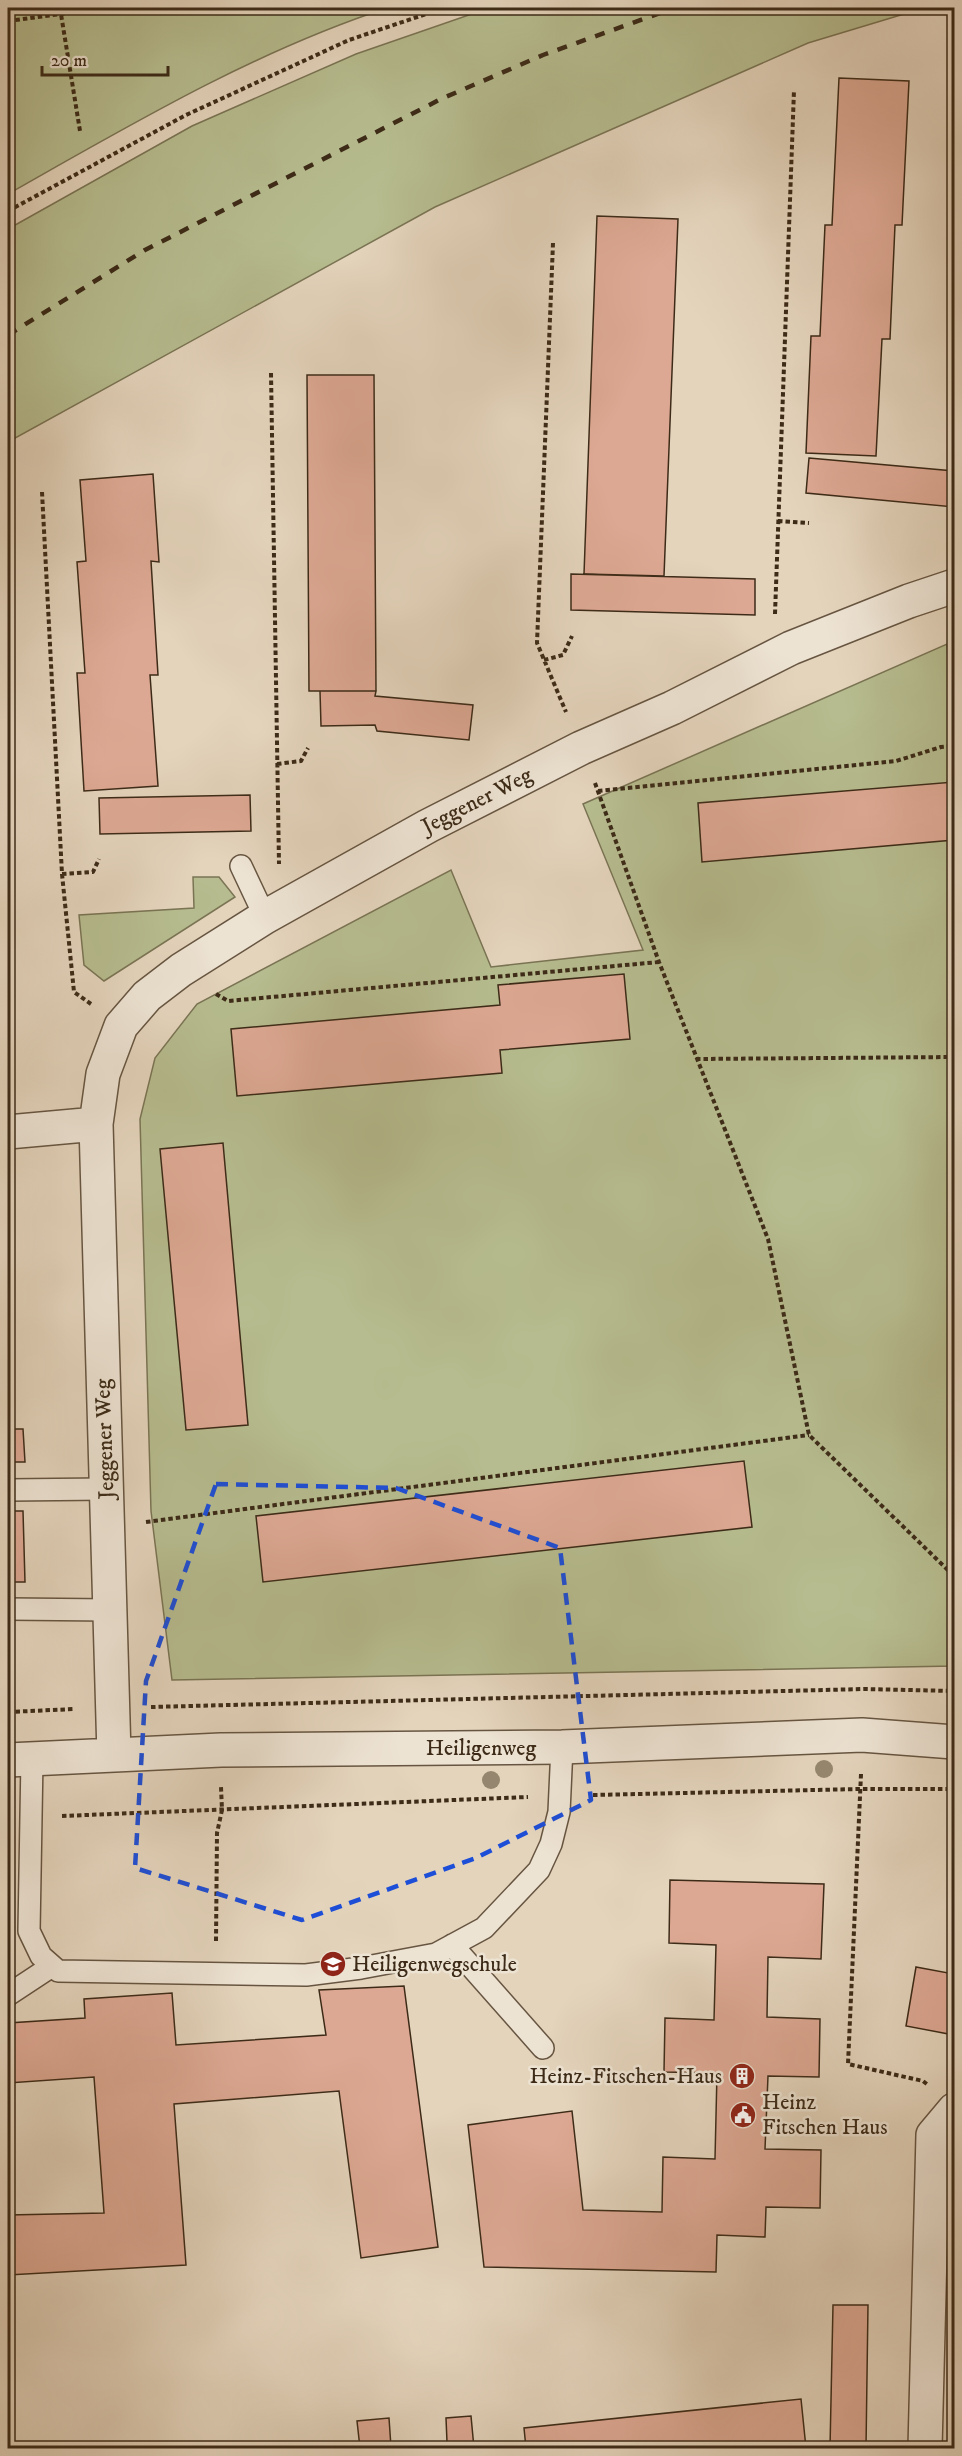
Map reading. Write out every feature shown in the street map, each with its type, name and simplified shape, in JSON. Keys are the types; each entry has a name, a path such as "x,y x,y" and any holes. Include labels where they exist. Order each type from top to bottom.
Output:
{"street":[{"name":"Jeggener Weg","path":"114,1755 96,1124 103,1074 121,1026 147,996 181,970 272,913 428,826 581,748 672,708 791,648 954,586"},
{"path":"8,1132 96,1124"},
{"name":"Heiligenweg","path":"20,1759 221,1750 562,1747 862,1735 954,1742"},
{"path":"925,2448 933,2135 954,2110"}],"lane":[{"path":"241,866 272,913"},
{"path":"8,1490 105,1488"},
{"path":"8,1609 110,1610"},
{"path":"20,1759 32,1817 29,1931 41,1956 58,1971 306,1975 362,1968 436,1954 484,1928 540,1870 551,1844 561,1796 562,1747"},
{"path":"452,1945 543,2048"},
{"path":"8,1995 52,1966"}],"path":[{"path":"60,8 80,131"},
{"path":"8,21 105,8"},
{"path":"8,211 186,115 349,40 444,8"},
{"path":"791,648 775,617 794,90"},
{"path":"553,243 537,643 598,791 659,962 768,1239 809,1435 954,1576"},
{"path":"271,373 277,764 272,913"},
{"path":"42,492 62,874 74,992 121,1026"},
{"path":"778,521 809,524"},
{"path":"544,660 563,655 572,636"},
{"path":"598,791 896,761 941,747 954,746"},
{"path":"277,764 301,761 308,748"},
{"path":"62,874 93,872 99,859"},
{"path":"181,970 228,1001 659,962"},
{"path":"696,1059 954,1057"},
{"path":"108,1527 809,1435"},
{"path":"864,1689 848,2064 923,2081 931,2087"},
{"path":"8,1712 864,1689 954,1691"},
{"path":"32,1817 561,1796 860,1788 954,1789"},
{"path":"216,1973 217,1833 222,1810"}],"highlighted area":[{"path":"216,1484 396,1488 560,1548 591,1800 476,1858 302,1920 135,1868 146,1681"}],"green space":[{"path":"8,8 387,8 288,46 240,68 146,116 8,194"},
{"path":"489,8 924,8 808,43 435,207 8,442 8,229 192,126 356,54"},
{"path":"947,644 954,731 954,1666 172,1680 151,1511 140,1119 155,1058 197,1004 451,870 491,967 643,950 583,804"},
{"path":"193,877 219,877 235,897 104,981 84,965 79,915 194,908"}],"building":[{"path":"839,78 909,81 902,225 895,225 890,339 882,339 876,456 806,453 811,336 820,336 825,225 832,225"},
{"path":"597,216 678,219 664,576 584,574"},
{"path":"307,375 374,375 376,691 309,691"},
{"path":"809,458 954,471 954,507 806,493"},
{"path":"153,474 159,562 151,561 158,675 150,675 158,786 84,791 77,673 85,673 77,562 86,561 80,480"},
{"path":"571,574 755,579 755,615 571,610"},
{"path":"320,691 376,691 375,696 473,705 469,740 377,731 375,725 321,726"},
{"path":"954,782 954,840 702,862 698,803"},
{"path":"250,795 251,831 100,834 99,798"},
{"path":"624,974 630,1039 500,1050 502,1073 237,1096 231,1029 500,1005 498,985"},
{"path":"223,1143 248,1425 186,1430 160,1149"},
{"path":"8,1429 23,1429 25,1462 8,1462"},
{"path":"744,1461 752,1527 263,1582 256,1516"},
{"path":"8,1511 23,1511 25,1582 8,1582"},
{"name":"Heinz-Fitschen-Haus","path":"670,1880 824,1884 821,1959 768,1957 767,2017 820,2019 819,2077 768,2076 765,2149 821,2150 820,2208 766,2207 765,2237 717,2235 716,2272 484,2267 468,2125 572,2111 583,2210 662,2212 663,2157 715,2159 717,2073 664,2072 665,2018 714,2020 716,1945 669,1943"},
{"path":"916,1967 954,1974 954,2035 906,2026"},
{"path":"404,1986 438,2247 361,2258 339,2091 174,2104 186,2265 8,2275 8,2215 104,2213 94,2077 8,2083 8,2023 85,2018 84,1999 172,1993 176,2045 326,2035 319,1990"},
{"path":"833,2305 868,2305 866,2448 830,2448"},
{"path":"801,2399 806,2448 526,2448 524,2428"},
{"path":"471,2416 474,2448 411,2448 411,2445 447,2442 446,2418"},
{"path":"389,2418 391,2447 411,2445 411,2448 360,2448 357,2421"}],"railway":[{"path":"8,335 145,250 441,99 543,55 674,8"}],"place":[{"name":"Heiligenwegschule","path":"333,1964"},
{"name":"Heinz-Fitschen-Haus","path":"742,2076"},
{"name":"Heinz Fitschen Haus","path":"743,2115"}]}
